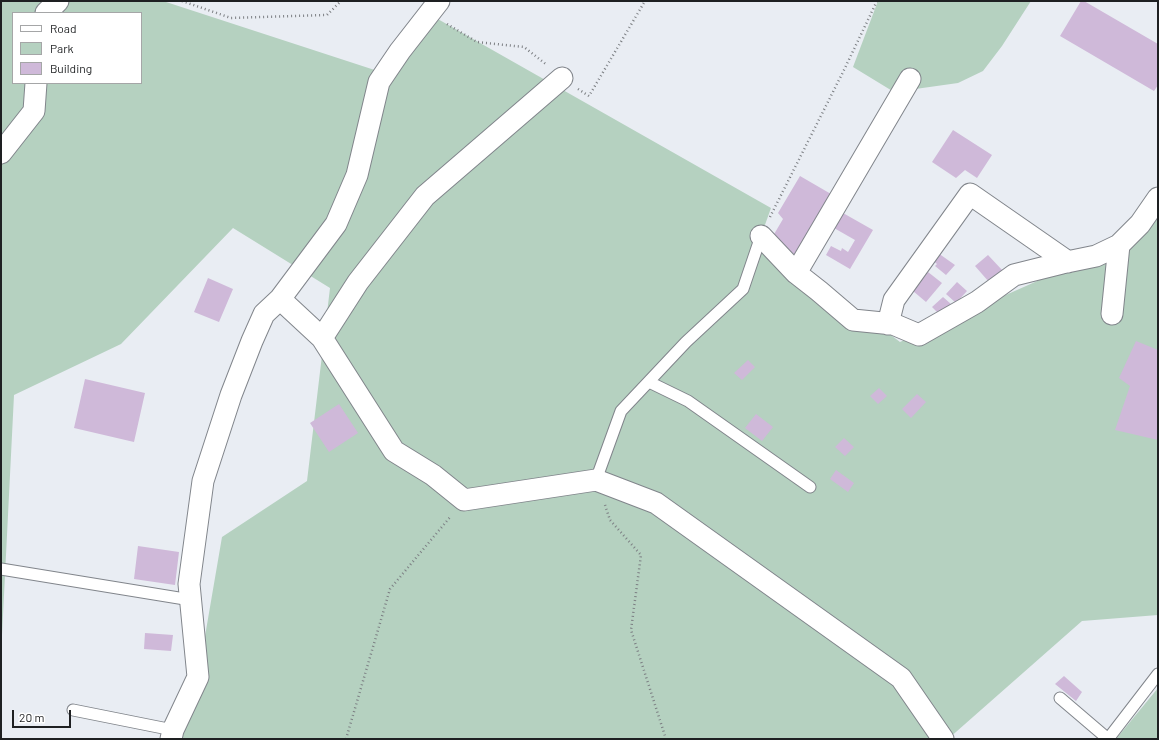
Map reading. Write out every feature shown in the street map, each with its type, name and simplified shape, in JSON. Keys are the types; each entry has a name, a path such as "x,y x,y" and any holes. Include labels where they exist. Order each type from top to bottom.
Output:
{"street":[{"path":"47,12 58,1"},
{"path":"172,735 198,677 189,584 203,481 231,395 264,314 280,299 336,224 357,175 379,82 434,7"},
{"path":"322,338 358,282 424,196 562,78"},
{"path":"796,273 910,79"},
{"path":"1,153 34,111 36,84"},
{"path":"888,324 894,300 970,194 1068,262"},
{"path":"760,236 796,273 819,290 853,320 893,324 919,335 977,302 1014,275 1096,256 1119,245 1140,224 1158,198"},
{"path":"1112,314 1119,245"},
{"path":"280,299 322,338 394,451 433,475 464,500 596,480 656,503 901,678 943,739"}],"lane":[{"path":"596,480 621,411 686,342 743,289 760,236"},
{"path":"649,382 688,401 810,487"},
{"path":"1,569 191,600"},
{"path":"1060,698 1108,739 1158,674"},
{"path":"73,710 172,735"}],"path":[{"path":"182,1 231,18 327,15 341,1"},
{"path":"434,7 477,42 524,47 562,78 588,96 645,1"},
{"path":"760,236 844,70 877,1"},
{"path":"596,480 610,520 641,555 631,630 666,739"},
{"path":"346,739 390,589 464,500"}],"green space":[{"path":"1,1 163,1 393,76 436,18 771,208 761,236 900,342 1107,250 1158,213 1158,615 1082,621 948,739 171,739 198,677 222,537 307,481 330,288 233,228 121,344 14,395 1,655"},
{"path":"878,1 1031,1 1002,46 983,71 958,83 894,92 853,67"},
{"path":"1158,688 1158,739 1116,739"}],"building":[{"path":"1081,1 1084,1 1158,44 1158,85 1154,91 1060,36"},
{"path":"953,130 992,155 977,178 965,170 956,178 932,162"},
{"path":"800,176 831,194 795,256 770,241 783,219 778,213"},
{"path":"843,213 873,230 850,269 826,255 831,246 841,251 842,248 848,252 855,240 834,228"},
{"path":"938,253 955,265 946,275 935,266 937,264 932,260"},
{"path":"988,255 1003,271 989,282 975,266"},
{"path":"928,272 942,283 926,302 913,291"},
{"path":"208,278 233,289 219,322 194,312"},
{"path":"957,282 967,291 956,303 946,294"},
{"path":"943,297 951,304 940,315 932,307"},
{"path":"1136,341 1158,350 1158,440 1115,430 1130,386 1119,378"},
{"path":"748,360 755,367 742,380 734,373"},
{"path":"85,379 145,393 134,442 74,428"},
{"path":"879,388 887,396 878,404 870,396"},
{"path":"917,394 926,402 911,418 902,409"},
{"path":"339,404 358,433 329,452 310,423"},
{"path":"756,414 773,427 762,441 745,428"},
{"path":"844,438 854,447 845,456 835,447"},
{"path":"836,470 854,483 848,492 830,479"},
{"path":"138,546 179,552 175,585 134,579"},
{"path":"145,633 173,635 171,651 144,649"},
{"path":"1064,676 1082,692 1076,701 1055,684"}]}
